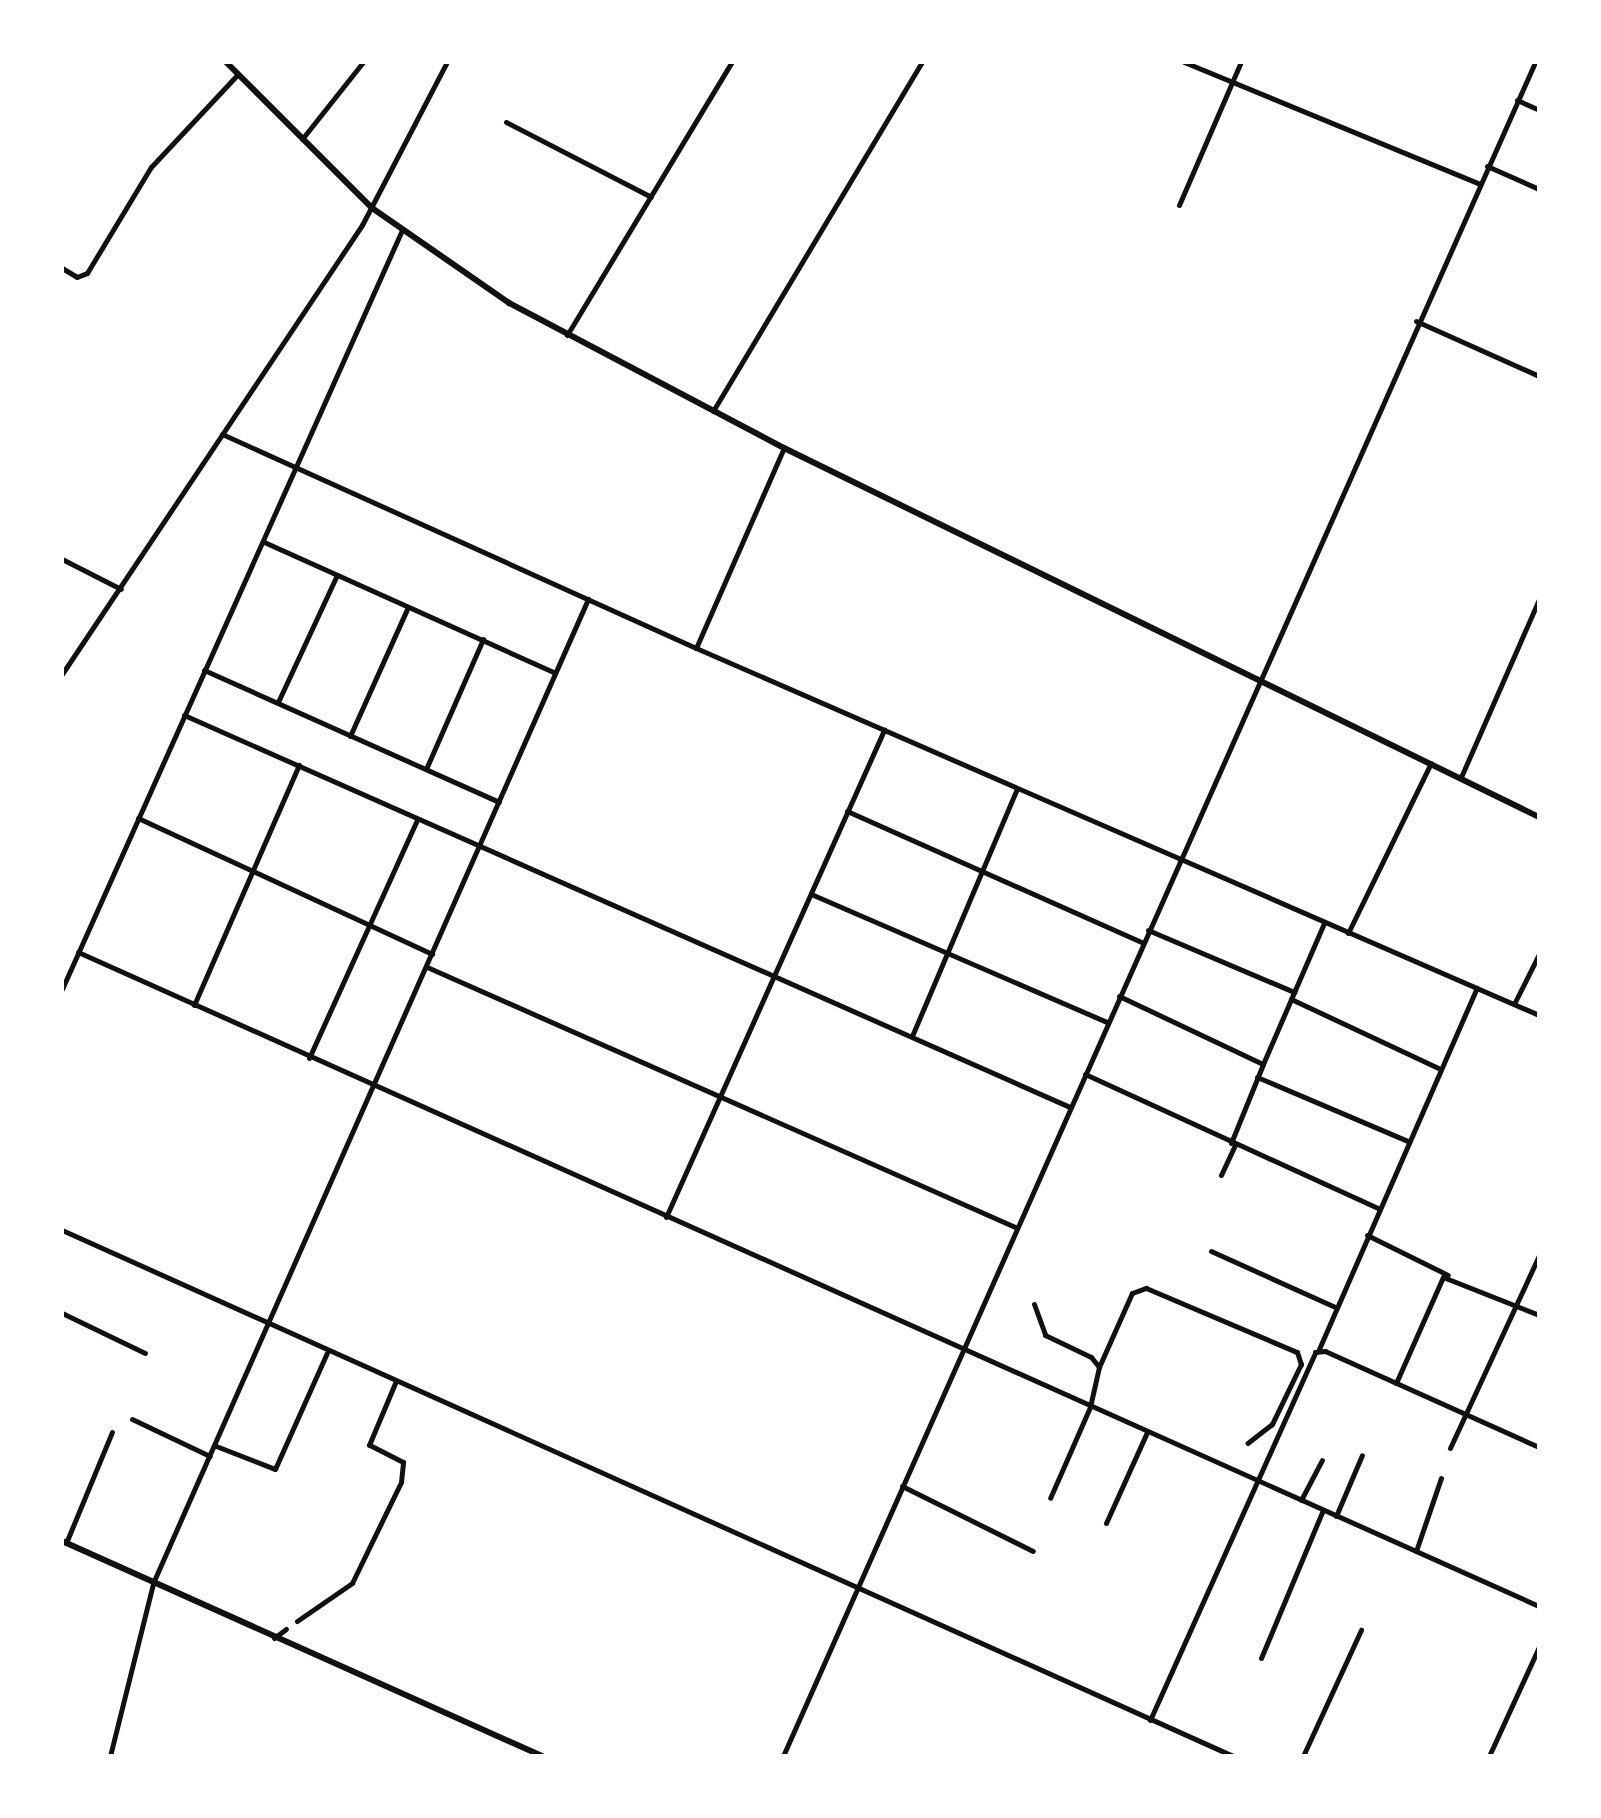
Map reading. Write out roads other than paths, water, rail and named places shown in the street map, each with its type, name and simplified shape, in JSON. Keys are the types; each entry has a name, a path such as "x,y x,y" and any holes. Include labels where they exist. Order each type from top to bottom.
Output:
{"main road":[{"path":"226,62 372,208 476,282 567,335 784,448 1539,817"},
{"path":"64,1542 274,1639 542,1756"}],"street":[{"path":"301,140 363,62"},
{"path":"62,674 372,208 447,62"},
{"path":"567,335 732,62"},
{"path":"713,412 922,62"},
{"path":"1184,62 1478,183"},
{"path":"1179,205 1241,62"},
{"path":"783,1756 1015,1227 1261,679 1416,321 1535,62"},
{"path":"62,268 74,277 87,273 151,167 238,74"},
{"path":"1517,100 1539,110"},
{"path":"506,122 651,197"},
{"path":"1487,166 1539,189"},
{"path":"62,989 402,230"},
{"path":"1416,321 1539,376"},
{"path":"222,434 293,469 696,648 1179,861 1539,1015"},
{"path":"696,648 784,448"},
{"path":"263,542 555,673"},
{"path":"62,559 121,589"},
{"path":"278,702 337,575"},
{"path":"110,1756 153,1583 588,599"},
{"path":"1461,777 1539,599"},
{"path":"350,736 408,607"},
{"path":"426,769 483,639"},
{"path":"204,670 499,802"},
{"path":"184,715 1070,1107"},
{"path":"666,1217 884,730"},
{"path":"1348,933 1431,762"},
{"path":"194,1005 299,765"},
{"path":"912,1036 1017,789"},
{"path":"847,811 1143,943"},
{"path":"138,818 250,874 432,954"},
{"path":"309,1058 417,820"},
{"path":"811,894 1107,1023"},
{"path":"1221,1175 1257,1077 1324,923"},
{"path":"1148,930 1292,995 1438,1068"},
{"path":"78,952 1539,1606"},
{"path":"1514,1004 1539,954"},
{"path":"427,967 1015,1227"},
{"path":"1150,1720 1337,1308 1438,1068 1477,988"},
{"path":"1119,996 1263,1064"},
{"path":"1085,1074 1378,1208"},
{"path":"1257,1077 1408,1141"},
{"path":"62,1230 327,1353 1233,1756"},
{"path":"1367,1235 1539,1315"},
{"path":"1211,1251 1337,1308"},
{"path":"1450,1448 1539,1255"},
{"path":"1396,1383 1440,1281 1450,1276"},
{"path":"1050,1498 1090,1407 1099,1367 1132,1293 1146,1288 1297,1352 1301,1364 1272,1424 1248,1443"},
{"path":"1034,1304 1045,1335 1091,1357 1099,1367"},
{"path":"62,1313 145,1353"},
{"path":"1318,1350 1539,1447"},
{"path":"216,1446 275,1469 327,1353"},
{"path":"297,1621 352,1583 401,1482 403,1462 369,1445 395,1383"},
{"path":"132,1419 210,1456"},
{"path":"64,1542 112,1432"},
{"path":"1106,1523 1147,1432"},
{"path":"1336,1516 1362,1455"},
{"path":"1301,1500 1322,1460"},
{"path":"1416,1551 1441,1478"},
{"path":"902,1486 1033,1551"},
{"path":"1261,1658 1323,1510"},
{"path":"274,1639 286,1629"},
{"path":"1303,1756 1361,1630"},
{"path":"1489,1756 1539,1647"}]}
